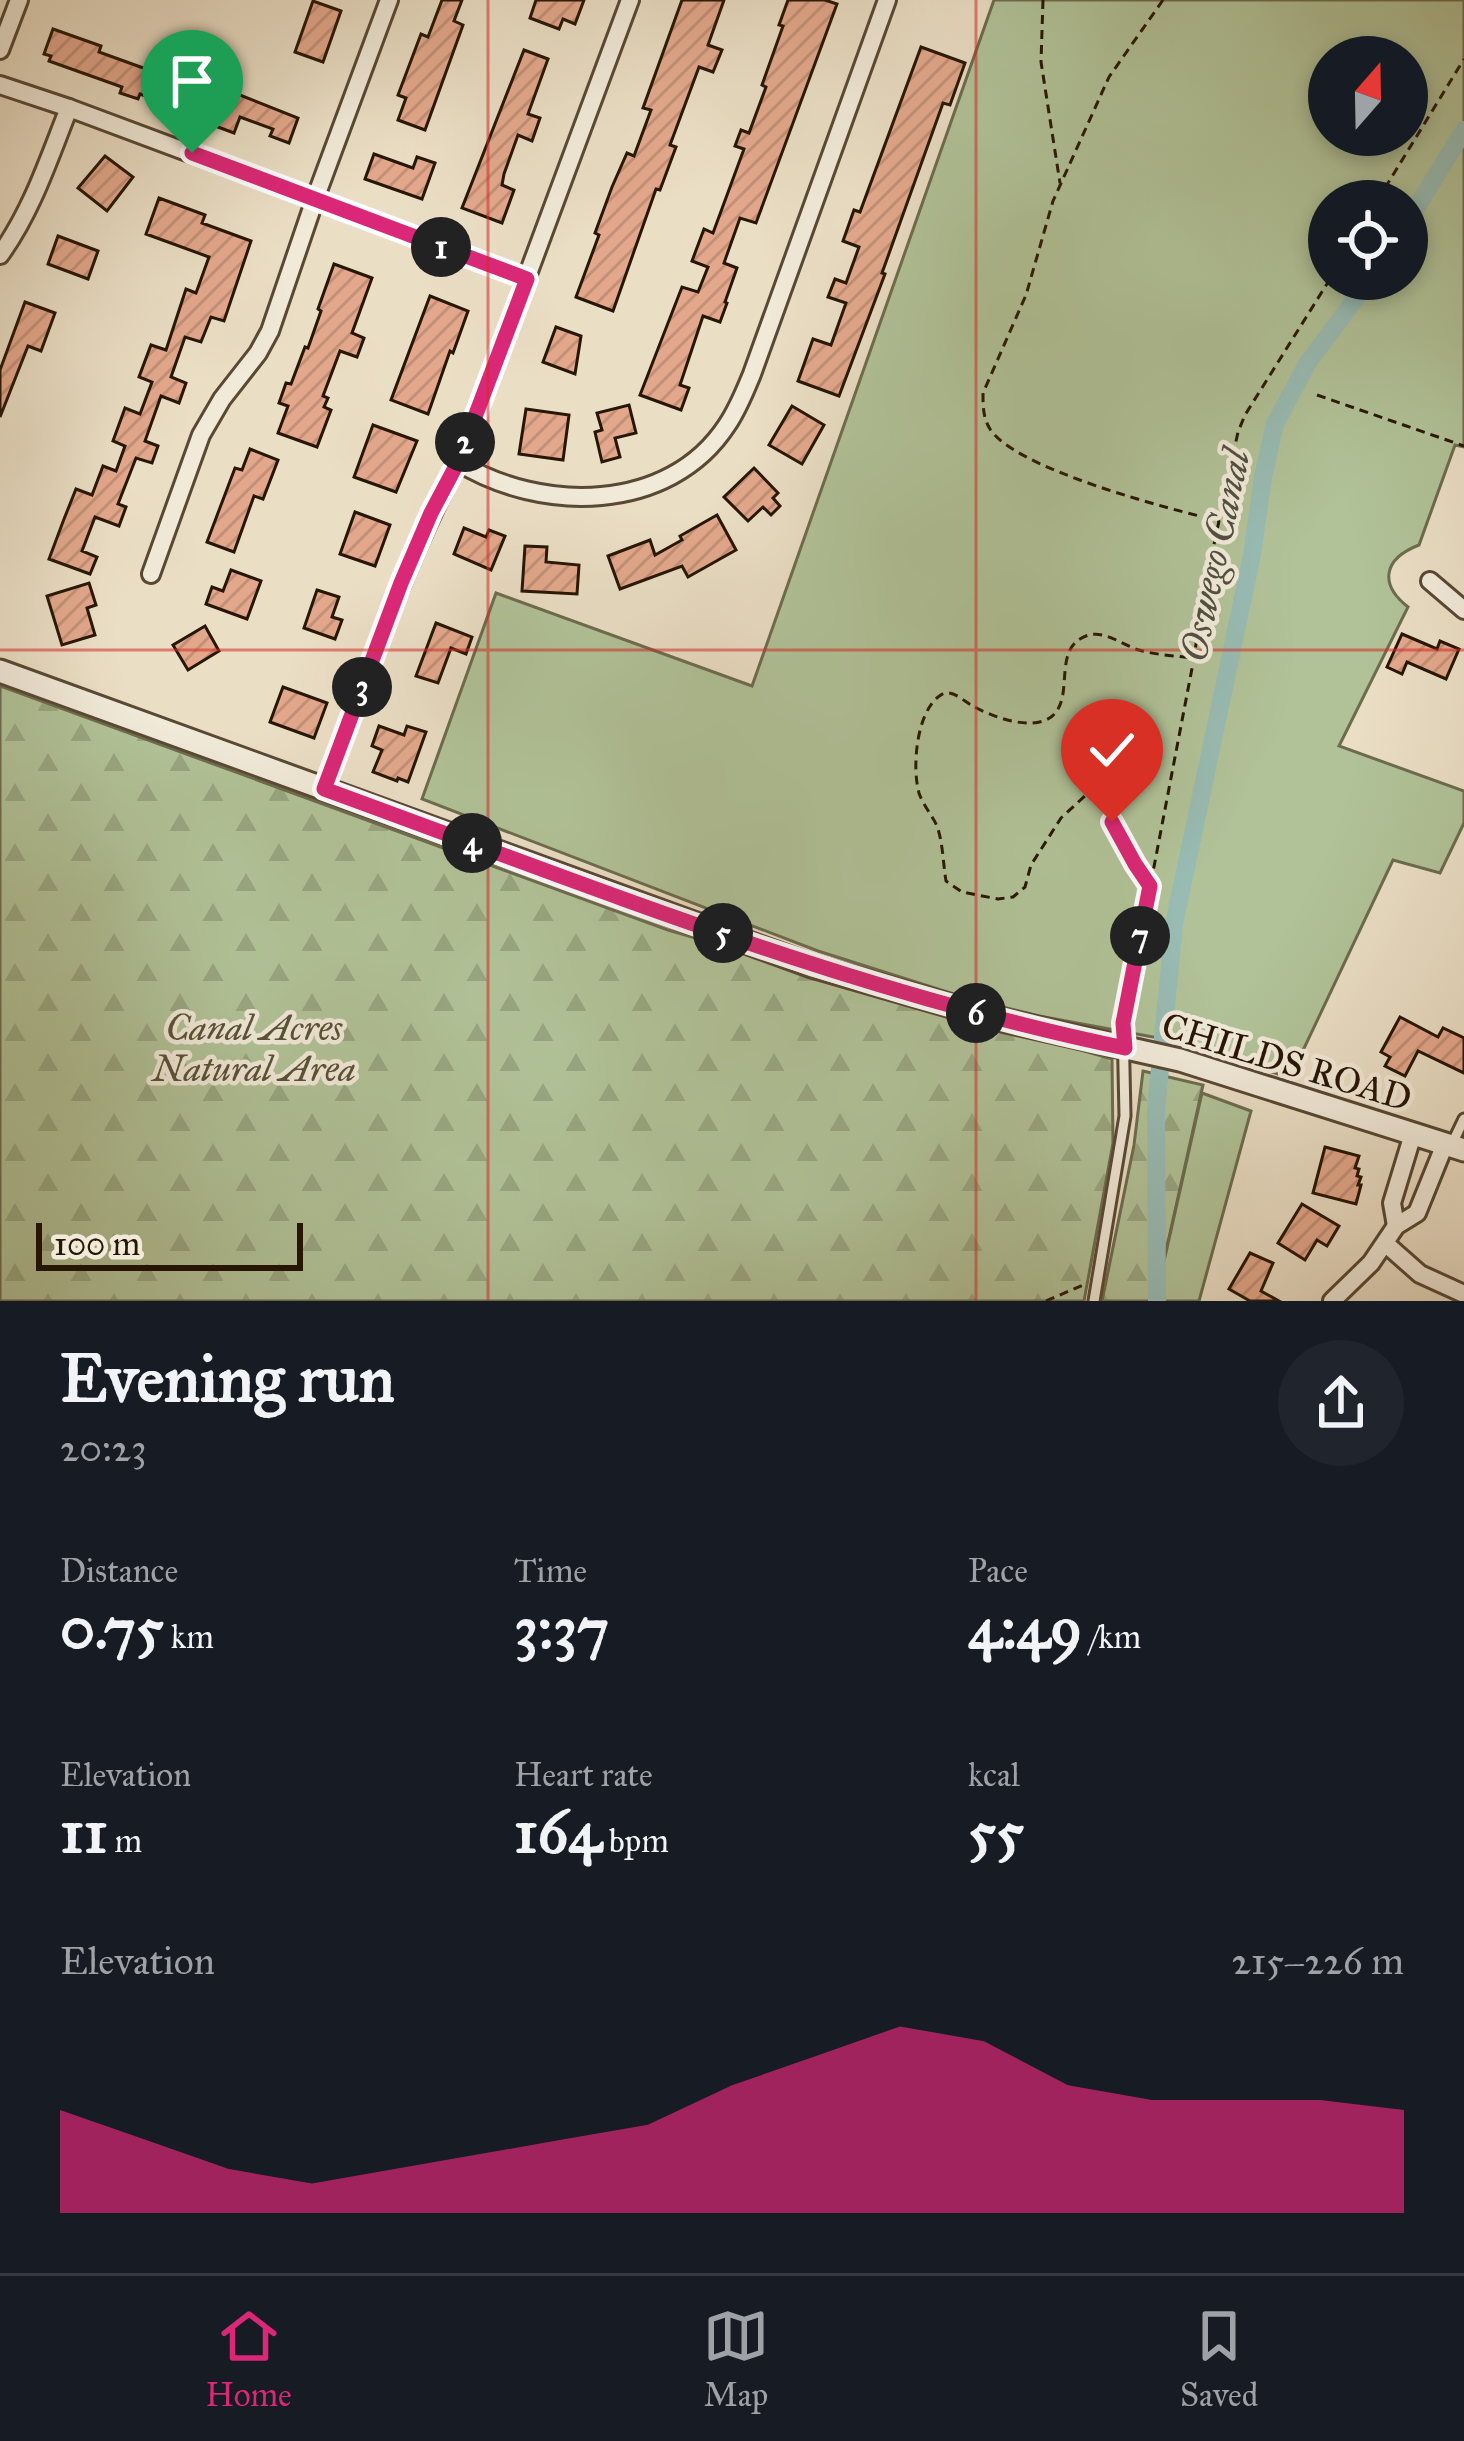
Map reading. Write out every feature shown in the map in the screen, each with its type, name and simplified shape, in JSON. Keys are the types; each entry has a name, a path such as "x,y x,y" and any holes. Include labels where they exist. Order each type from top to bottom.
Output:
{"street":[{"path":"0,50 19,0"},
{"path":"152,574 202,435 270,331 388,0"},
{"path":"324,789 401,583 458,462 630,0"},
{"path":"458,462 513,488 551,496 592,497 657,482 705,451 727,426 752,374 887,0"},
{"path":"0,85 527,279"},
{"path":"0,255 30,204 69,108"},
{"path":"1430,581 1464,610"},
{"name":"CHILDS ROAD","path":"0,671 812,966 994,1018 1134,1049 1453,1147"},
{"path":"1396,1226 1392,1203 1413,1134"},
{"path":"1332,1301 1371,1263 1396,1226 1417,1213 1453,1147"},
{"path":"1386,1244 1420,1274 1464,1294"}],"lane":[{"path":"1094,1301 1134,1049 1123,1023 1145,911"},
{"path":"1453,1147 1464,1119"}],"path":[{"path":"1043,0 1041,62 1060,185"},
{"path":"1163,0 1109,77 1060,185 1026,295 982,393 983,410 991,430 1005,445 1117,494 1220,521"},
{"path":"1390,180 1464,59"},
{"path":"1145,911 1233,451 1245,415 1317,300"},
{"path":"1316,395 1464,446"},
{"path":"1150,886 1105,802 1096,794 1087,794 1061,818 1031,865 1025,887 1013,897 962,892 946,881 938,828 920,794 918,738 936,698 946,693 1019,722 1052,716 1061,701 1067,658 1073,645 1088,635 1104,635 1140,651 1193,658"},
{"path":"1046,1301 1098,1278"}],"green space":[{"path":"994,0 1464,0 1464,447 1455,445 1419,545 1392,565 1392,590 1408,607 1339,746 1464,791 1464,823 1440,873 1393,860 1290,1078 1180,1042 960,996 818,951 422,799 496,593 752,686"},
{"name":"Canal Acres Natural Area","path":"0,686 668,930 1112,1059 1113,1143 1084,1301 0,1301"},
{"path":"1143,1071 1203,1085 1155,1301 1102,1301 1134,1145"},
{"path":"1202,1093 1251,1111 1199,1301 1155,1301"}],"building":[{"path":"442,0 462,0 454,21 463,25 425,130 398,120 406,98 398,95 421,34 428,37"},
{"path":"536,0 584,0 575,24 563,19 559,29 530,18"},
{"path":"682,0 724,0 708,45 722,50 713,72 699,67 670,145 676,147 660,190 656,189 613,311 576,297 612,187 627,153 634,156 651,110 643,108"},
{"path":"788,0 837,4 756,223 740,218 724,263 737,268 727,303 720,322 703,316 680,385 689,388 681,410 640,395 682,287 698,292 708,267 692,261 704,229 713,233 744,149 735,146 741,130 749,133 766,87 762,85"},
{"path":"313,1 341,11 323,62 295,52"},
{"path":"53,29 101,46 99,52 171,78 162,102 120,93 122,87 49,61 51,56 44,54"},
{"path":"921,47 965,63 950,105 943,103 839,396 798,381 813,339 831,345 846,303 828,297 835,279 846,283 859,247 843,241 854,210 860,212"},
{"path":"524,50 548,59 528,114 540,118 532,141 518,135 504,174 502,185 514,190 502,223 462,208"},
{"path":"202,80 298,118 289,143 270,136 273,129 240,117 234,133 210,124 214,111 194,103"},
{"path":"374,154 413,168 417,157 435,163 422,199 365,179"},
{"path":"105,156 133,177 107,211 78,188"},
{"path":"159,198 205,215 202,223 251,241 224,321 211,317 201,342 185,337 171,377 186,383 179,403 161,396 145,441 158,446 152,463 136,458 118,504 126,507 119,526 95,517 82,551 97,557 90,574 49,559 64,519 76,489 92,495 103,466 116,471 125,446 113,441 125,408 140,414 152,382 139,377 151,345 166,350 186,289 196,293 209,257 146,234"},
{"path":"58,236 98,251 88,279 48,264"},
{"path":"334,264 372,278 352,333 364,338 357,357 340,351 323,396 328,398 324,407 331,410 317,447 278,433 288,406 279,403 308,348"},
{"path":"430,296 468,311 428,414 391,400"},
{"path":"25,302 55,313 41,351 28,346 0,417 0,370"},
{"path":"556,327 581,336 575,374 543,362"},
{"path":"629,405 636,433 615,438 620,457 602,462 595,432 602,430 597,413"},
{"path":"792,406 824,425 802,464 769,445"},
{"path":"526,409 569,415 563,460 519,454"},
{"path":"373,425 417,441 396,492 354,477"},
{"path":"250,449 278,460 263,499 254,496 234,552 207,542 235,468 242,470"},
{"path":"754,468 778,493 773,498 780,506 771,515 763,507 748,521 724,497"},
{"path":"355,512 390,525 375,566 340,554"},
{"path":"717,515 736,550 688,577 682,566 620,589 608,556 650,540 655,555"},
{"path":"464,528 486,537 489,530 505,536 491,570 454,554"},
{"path":"525,546 547,547 546,562 579,565 577,594 522,591"},
{"path":"231,570 261,581 247,619 206,604 212,587 223,591"},
{"path":"89,583 96,605 87,608 95,635 62,645 47,596"},
{"path":"317,590 339,597 332,617 342,620 335,639 304,628"},
{"path":"436,623 472,637 466,654 451,648 438,683 416,676"},
{"path":"205,626 219,651 188,670 173,645"},
{"path":"1402,634 1437,649 1440,641 1459,649 1446,679 1407,662 1402,674 1387,667"},
{"path":"283,687 327,703 314,738 270,722"},
{"path":"379,726 404,735 407,726 426,732 408,782 373,772 382,750 372,746"},
{"path":"1400,1017 1438,1037 1443,1028 1464,1038 1464,1073 1418,1051 1405,1076 1385,1066 1390,1057 1381,1052"},
{"path":"1325,1147 1359,1156 1355,1168 1361,1185 1356,1204 1313,1193"},
{"path":"1302,1204 1339,1226 1327,1246 1317,1240 1305,1260 1278,1243"},
{"path":"1250,1253 1273,1263 1261,1291 1279,1301 1250,1301 1229,1289"}],"waterway":[{"name":"Oswego Canal","path":"1428,189 1464,130"},
{"name":"Oswego Canal","path":"1157,1301 1156,1110 1174,924 1275,424 1307,364 1354,300"}],"route":[{"path":"192,153 527,279 458,462 401,583 324,789 812,966 994,1018 1125,1048 1123,1023 1150,886 1112,822"}]}
